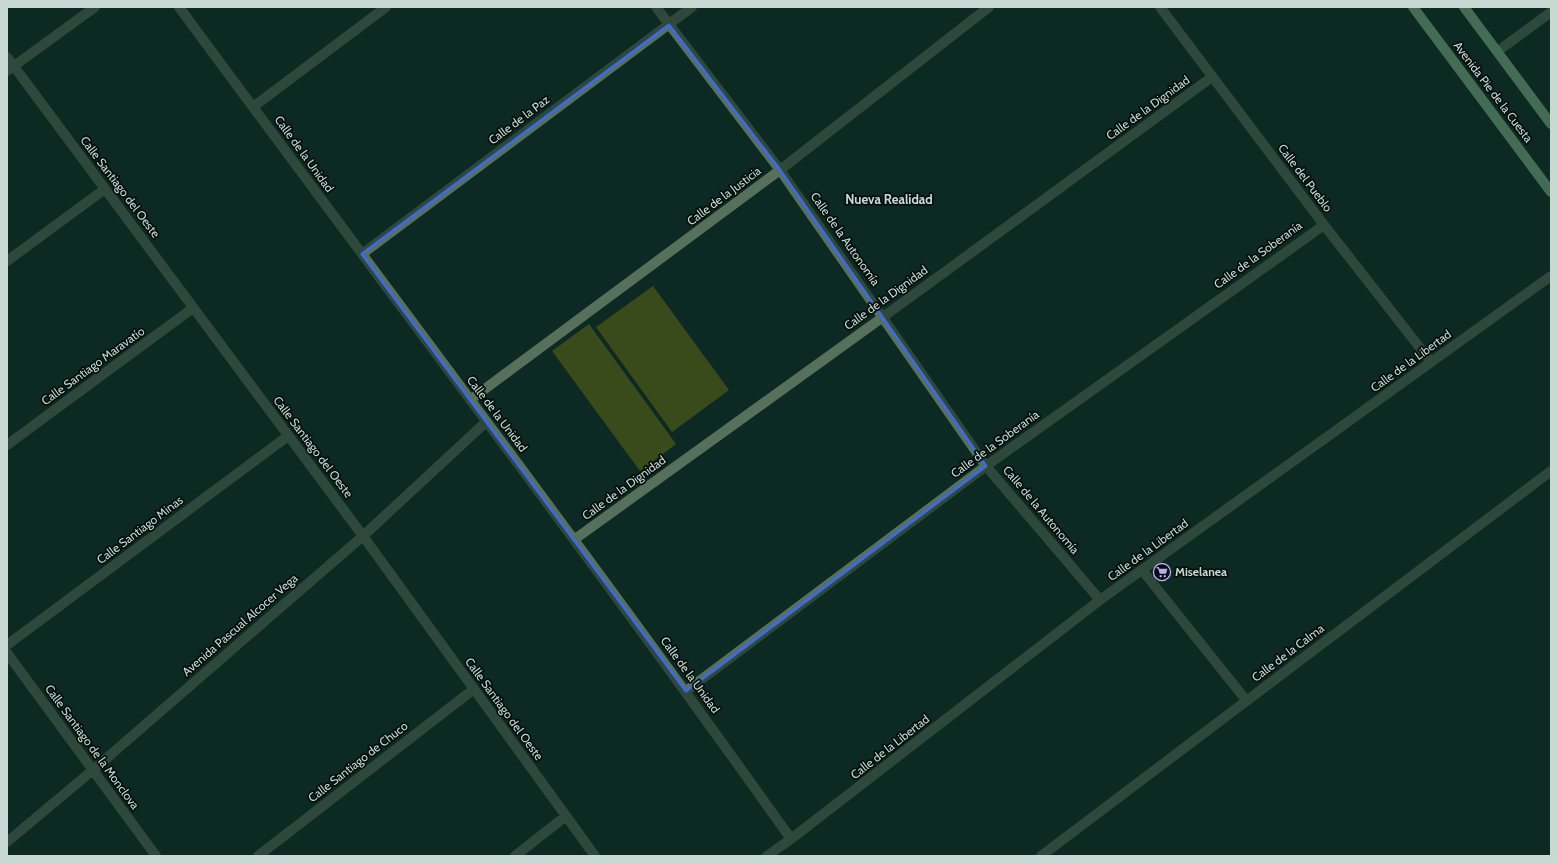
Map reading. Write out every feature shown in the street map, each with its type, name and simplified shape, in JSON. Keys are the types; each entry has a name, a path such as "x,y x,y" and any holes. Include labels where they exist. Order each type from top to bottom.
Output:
{"main road":[{"name":"Avenida Pie de la Cuesta","path":"1413,7 1551,192"},
{"path":"1464,7 1551,124"}],"street":[{"path":"10,68 95,7"},
{"name":"Calle de la Unidad","path":"179,7 486,422 575,539 686,691 791,839"},
{"path":"253,107 386,7"},
{"name":"Calle de la Autonomía","path":"656,7 780,170 986,466 1100,600"},
{"name":"Calle de la Paz","path":"362,254 692,7"},
{"name":"Calle de la Justicia","path":"470,400 780,170 989,7"},
{"name":"Calle del Pueblo","path":"1160,7 1324,225 1431,362"},
{"path":"1498,51 1551,12"},
{"name":"Calle Santiago del Oeste","path":"7,56 10,68 105,189 363,536 595,856"},
{"name":"Calle de la Dignidad","path":"575,539 1212,77"},
{"path":"7,261 105,189"},
{"name":"Calle de la Soberanía","path":"686,691 986,466 1324,225"},
{"name":"Calle de la Libertad","path":"767,856 1100,600 1551,276"},
{"name":"Calle Santiago Maravatío","path":"7,445 193,308"},
{"name":"Avenida Pascual Alcocer Vega","path":"7,842 93,770 363,536 486,422"},
{"name":"Calle Santiago Minas","path":"7,645 288,436"},
{"name":"Calle de la Calma","path":"1040,856 1551,471"},
{"path":"1142,570 1246,700"},
{"name":"Calle Santiago de la Monclova","path":"7,653 156,856"},
{"name":"Calle Santiago de Chuco","path":"258,856 474,689"},
{"path":"515,856 566,816"}],"highlighted area":[{"path":"669,25 780,170 986,466 686,691 362,254"}],"green space":[{"path":"653,286 729,390 672,432 596,327"},
{"path":"589,324 676,444 640,471 552,351"}],"place":[{"name":"Miselanea","path":"1162,572"}],"district":[{"name":"Nueva Realidad","path":"889,199"}]}
